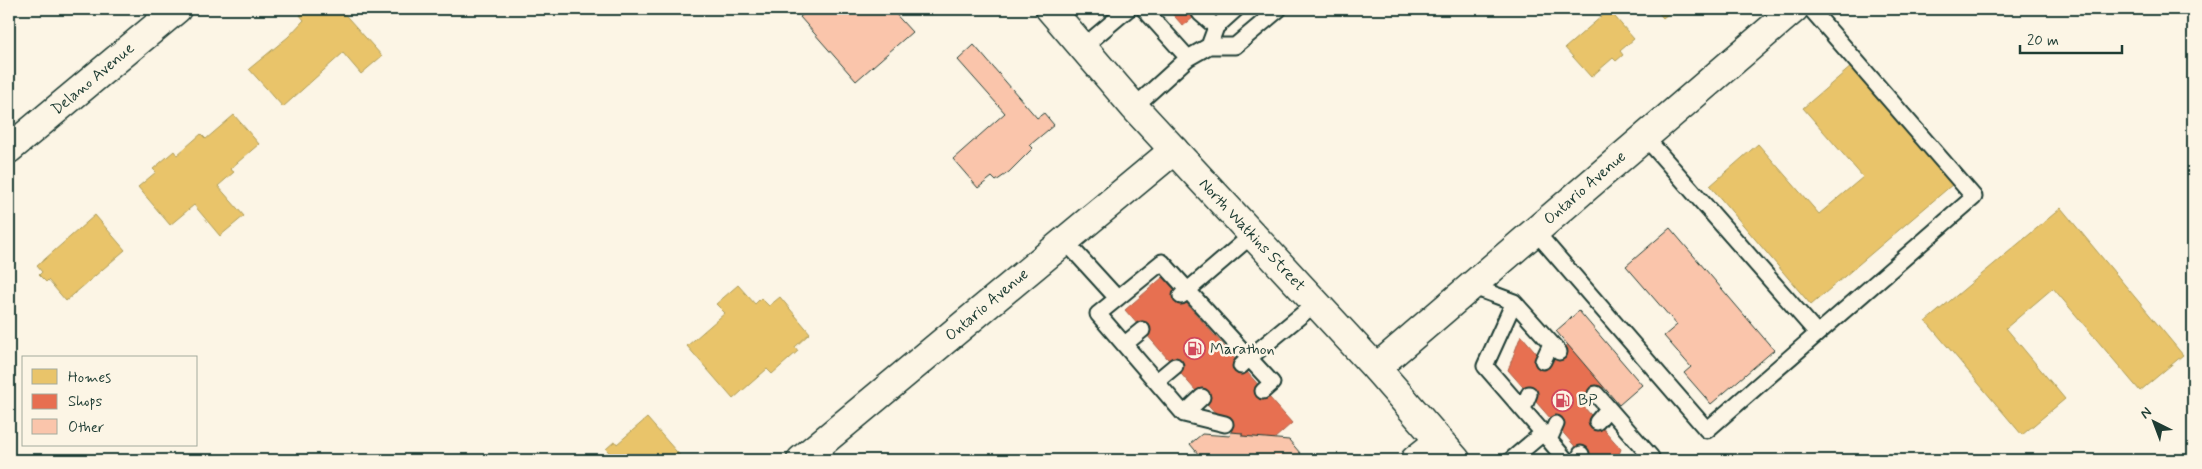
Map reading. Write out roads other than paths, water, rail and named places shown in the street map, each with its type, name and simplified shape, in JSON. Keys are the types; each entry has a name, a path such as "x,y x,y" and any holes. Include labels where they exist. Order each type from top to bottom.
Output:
{"street":[{"name":"Delano Avenue","path":"9,149 177,9"},
{"name":"North Watkins Street","path":"1050,9 1134,107 1376,368 1447,450"},
{"name":"Ontario Avenue","path":"1376,368 1794,9"},
{"name":"Ontario Avenue","path":"801,460 1174,150"},
{"path":"1415,460 1447,450"}],"lane":[{"path":"1084,48 1128,9"},
{"path":"1144,9 1188,58"},
{"path":"1209,46 1216,27 1236,9"},
{"path":"1134,107 1188,58 1209,46 1235,46 1279,9"},
{"path":"1535,231 1707,430 1974,197 1811,9"},
{"path":"1200,13 1216,27"},
{"path":"1645,137 1817,334"},
{"path":"1184,294 1252,235"},
{"path":"1065,241 1117,298"},
{"path":"1225,424 1184,414 1098,314 1162,262 1184,294 1245,362 1272,383 1264,391"},
{"path":"1471,286 1514,302 1555,348 1543,361"},
{"path":"1514,302 1485,366 1523,409 1549,432 1566,460"},
{"path":"1245,362 1316,303"},
{"path":"1125,344 1142,330"},
{"path":"1157,382 1175,366"},
{"path":"1523,409 1529,394"},
{"path":"1596,394 1651,457 1648,460"},
{"path":"1184,414 1202,398"},
{"path":"1597,422 1608,408"},
{"path":"1511,460 1549,432"}],"place":[{"name":"Marathon","path":"1194,349"},
{"name":"BP","path":"1562,400"}]}
